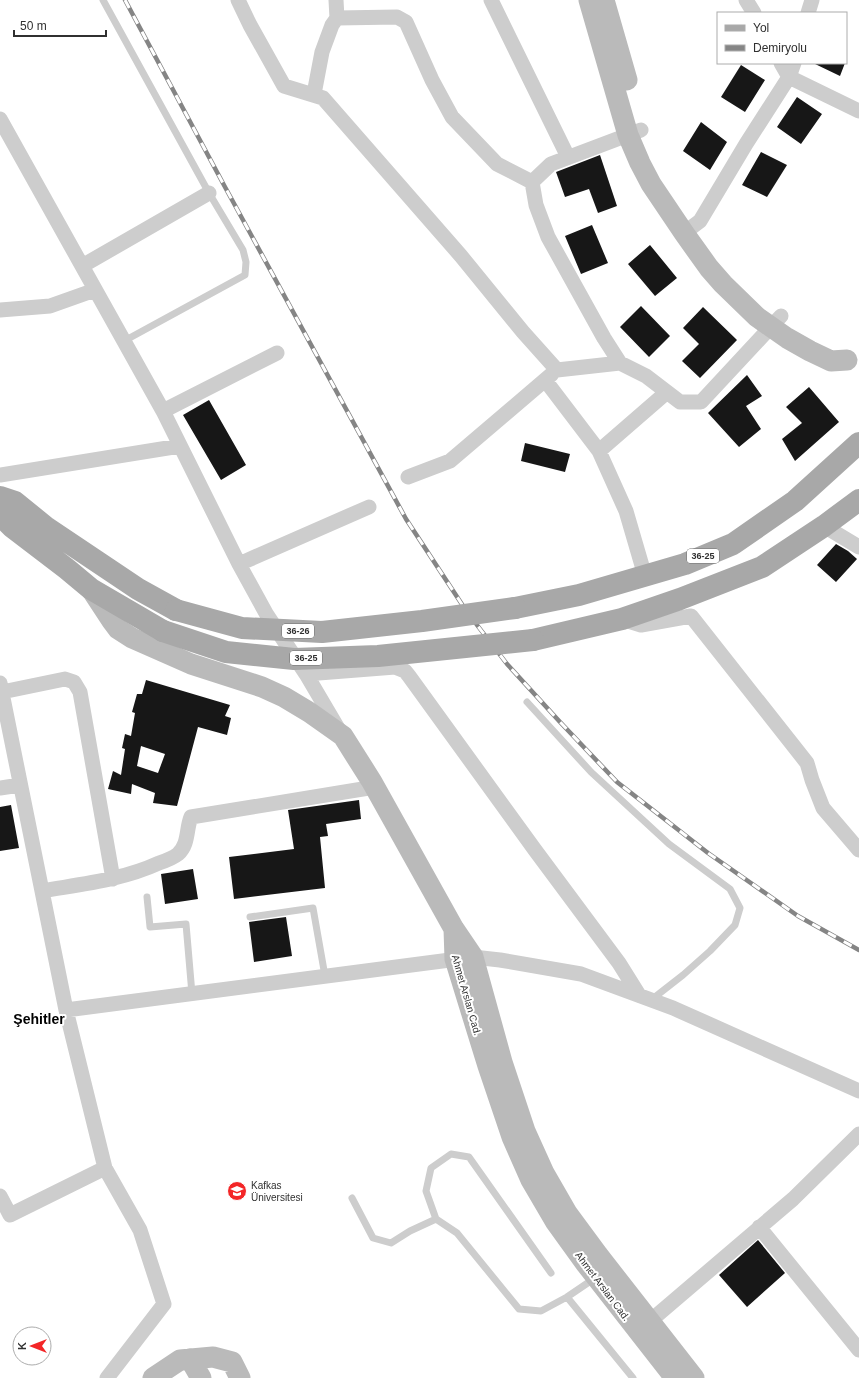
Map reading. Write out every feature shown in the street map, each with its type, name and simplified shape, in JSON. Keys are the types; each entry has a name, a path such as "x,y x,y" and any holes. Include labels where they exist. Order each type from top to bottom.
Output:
{"main road":[{"name":"36-25","path":"422,622 516,608 579,595 685,564 733,544 795,501 859,442"},
{"name":"36-26","path":"0,497 15,502 47,528 138,589 176,610 242,628 270,630 322,632 422,622"},
{"name":"36-25","path":"0,514 12,527 91,589 163,631 226,652 294,658 378,656 533,640 622,619 680,599 762,567 824,526 859,500"}],"street":[{"path":"238,0 250,25 284,86 323,98 382,164 461,256 523,332 557,370"},
{"path":"314,94 322,52 332,25 337,18 336,0"},
{"path":"491,0 568,157"},
{"path":"589,0 635,132 671,194 688,230 703,240 732,274 762,302 776,322 835,348 853,363"},
{"path":"604,0 635,132"},
{"path":"746,0 753,12"},
{"path":"808,12 812,0"},
{"path":"337,18 397,17 406,22 432,80 452,117 497,164 532,182"},
{"path":"782,64 789,77 859,112"},
{"path":"688,230 700,221 746,144 789,77 794,64"},
{"path":"0,119 163,411 239,564 267,615 306,674 343,736"},
{"path":"532,182 551,164 635,132"},
{"path":"532,182 536,205 548,237 596,324 620,363 646,376 680,402 701,402 776,322"},
{"path":"82,266 209,193"},
{"path":"0,310 50,306 95,290"},
{"path":"163,411 277,353"},
{"path":"408,477 450,461 557,370 620,363"},
{"path":"545,380 599,450 626,511 645,576"},
{"path":"599,450 667,392"},
{"path":"0,475 180,446"},
{"path":"239,564 369,507"},
{"path":"824,526 859,547"},
{"path":"91,589 118,629 132,638 191,664 262,687 284,697 309,712 343,736"},
{"path":"622,619 641,625 691,616 808,762 812,780 823,808 859,850"},
{"path":"306,674 395,667 405,671 645,998"},
{"path":"107,1378 164,1304 140,1230 105,1168 66,1010 1,687 65,679 74,682 80,692 113,879"},
{"name":"Ahmet Arslan Cad.","path":"343,736 374,787 454,929 526,1132 544,1173 567,1213 649,1322 694,1378"},
{"path":"0,788 20,785"},
{"path":"42,891 113,879 144,870 178,854 185,845 188,825 191,817 374,787"},
{"path":"66,1010 464,958 500,960 581,974 743,1038 859,1091"},
{"name":"Ahmet Arslan Cad.","path":"464,958 497,1095 527,1173 555,1221 596,1277 675,1378"},
{"path":"649,1322 793,1199 859,1134"},
{"path":"0,1196 5,1217 105,1168"},
{"path":"759,1227 859,1350"},
{"path":"153,1378 171,1372 180,1360 213,1357 232,1362 240,1378"},
{"path":"190,1359 201,1378"}],"lane":[{"path":"103,0 209,193 243,250 246,262 245,275 124,341"},
{"path":"527,702 591,772 669,844 730,889 740,908 735,925 710,951 683,976 645,998"},
{"path":"147,897 150,927 186,924 192,994"},
{"path":"250,917 313,908 324,976"},
{"path":"551,1273 469,1157 451,1154 431,1168 426,1191 436,1219 457,1233 519,1309 541,1311 566,1297 596,1277"},
{"path":"352,1198 373,1238 391,1243 410,1231 436,1219"},
{"path":"566,1297 633,1378"}],"building":[{"path":"815,64 845,64 840,76"},
{"path":"741,65 765,80 745,112 721,97"},
{"path":"797,97 822,114 801,144 777,127"},
{"path":"701,122 727,142 710,170 683,151"},
{"path":"761,152 787,165 767,197 742,185"},
{"path":"600,155 617,206 598,213 589,189 565,197 556,172"},
{"path":"592,225 608,263 581,274 565,236"},
{"path":"650,245 677,278 655,296 628,264"},
{"path":"641,306 670,336 649,357 620,327"},
{"path":"703,307 737,340 700,378 682,361 699,344 683,328"},
{"path":"747,375 762,396 746,406 761,429 739,447 708,413"},
{"path":"809,387 839,422 795,461 782,439 802,423 786,407"},
{"path":"209,400 246,465 221,480 183,415"},
{"path":"525,443 570,454 565,472 521,461"},
{"path":"836,544 848,551 857,559 836,582 817,565"},
{"path":"146,680 230,705 225,716 231,718 227,735 198,727 177,806 153,803 155,793 132,784 131,794 108,789 113,771 121,775 125,749 122,748 125,734 131,736 135,713 132,712 137,694 142,694","holes":["141,746 165,754 158,773 137,766"]},
{"path":"359,800 361,819 326,824 328,836 320,837 325,888 234,899 229,857 294,849 288,810"},
{"path":"11,805 19,848 0,851 0,807"},
{"path":"193,869 198,899 165,904 161,874"},
{"path":"286,917 292,956 254,962 249,922"},
{"path":"758,1240 785,1273 747,1307 719,1275"}],"railway":[{"path":"125,0 406,519 467,612 507,664 617,782 708,853 798,916 859,950"}],"place":[{"name":"Kafkas Üniversitesi","path":"237,1191"}],"district":[{"name":"Şehitler","path":"39,1019"}]}
